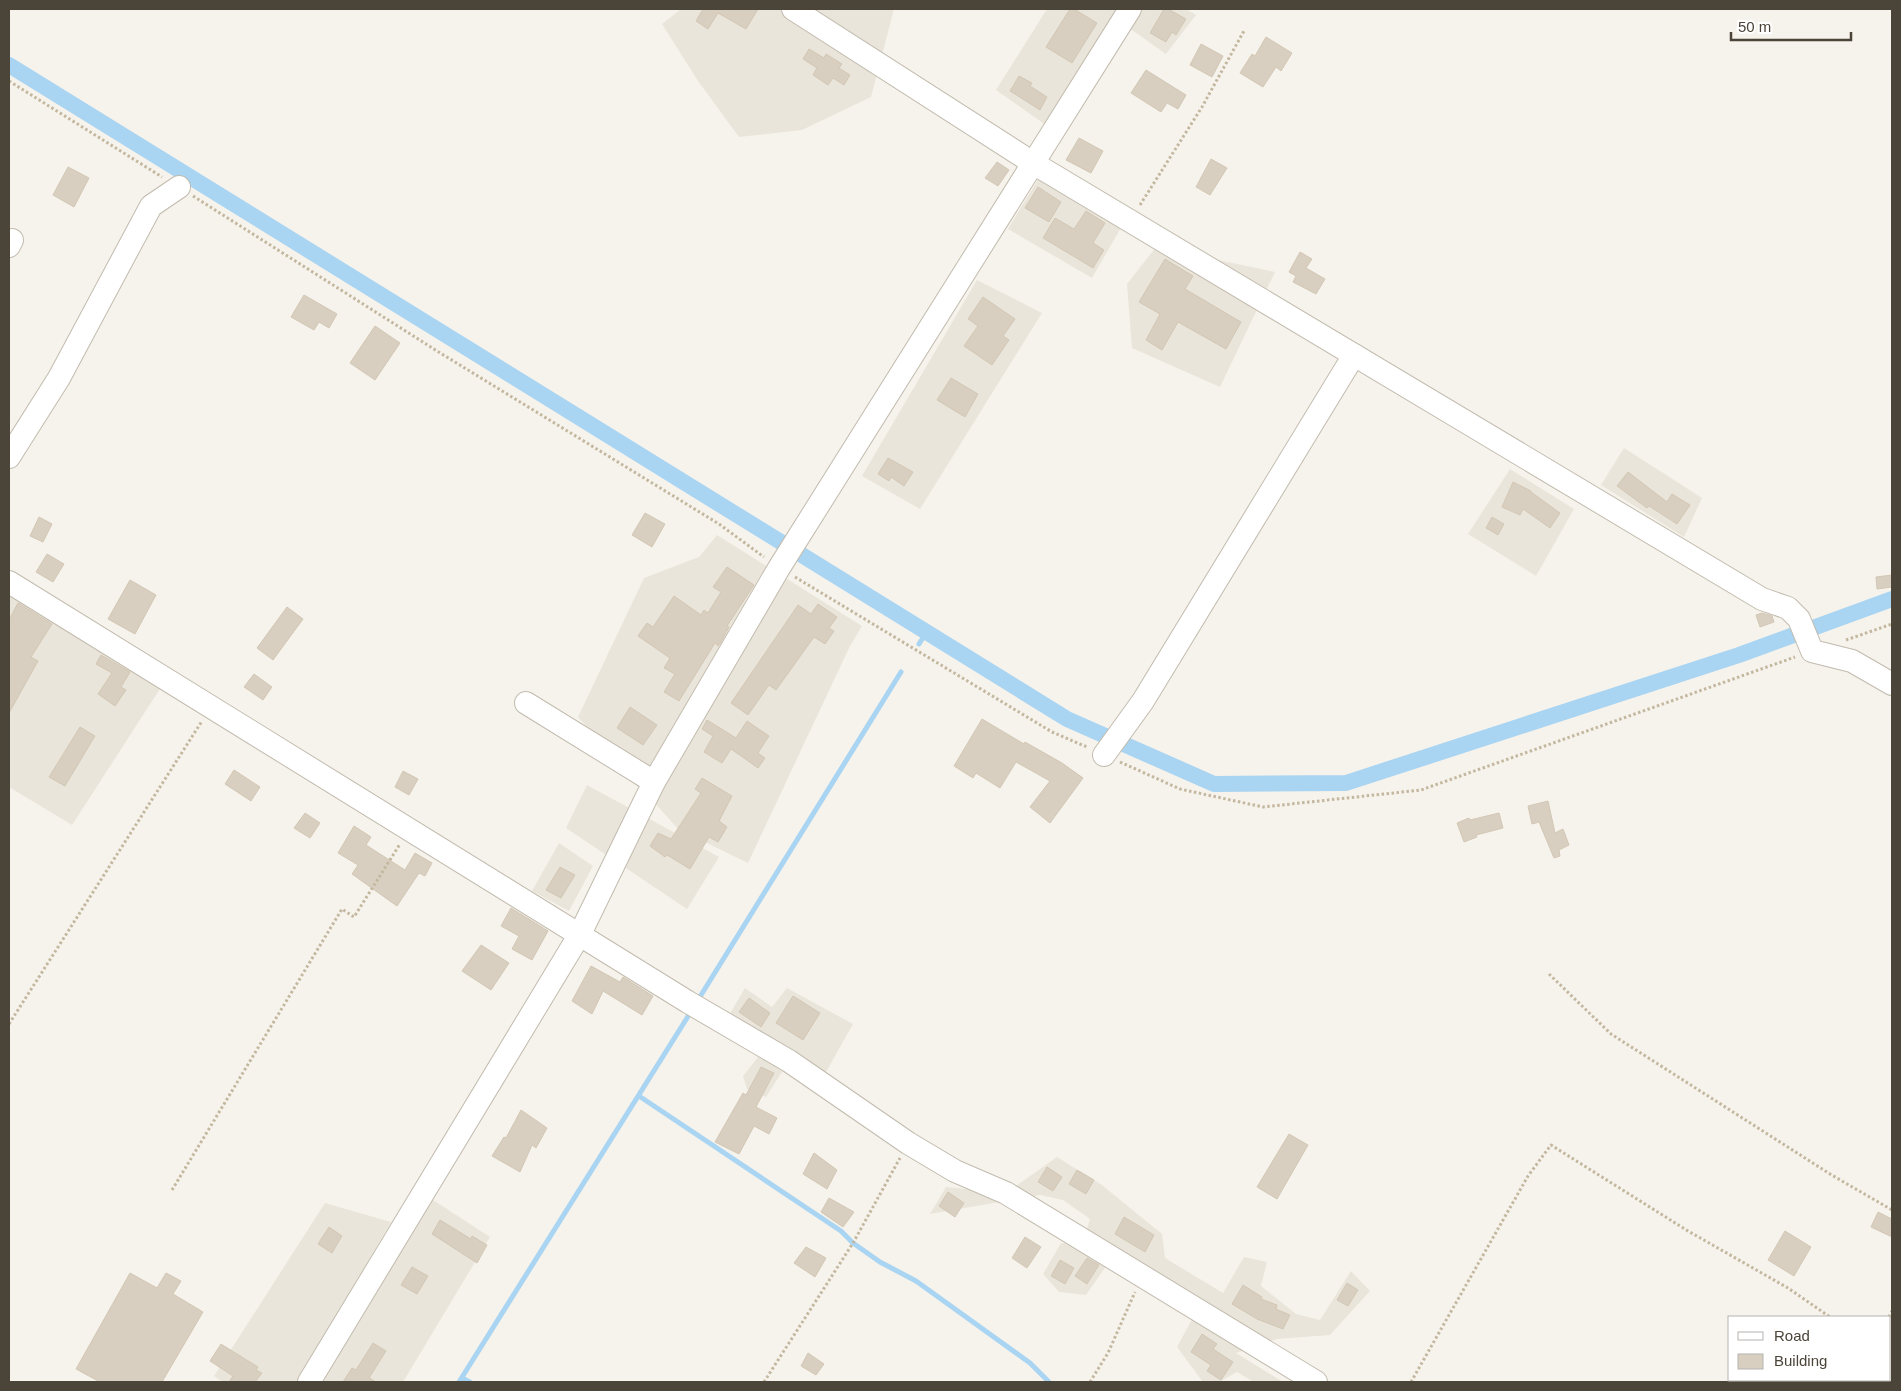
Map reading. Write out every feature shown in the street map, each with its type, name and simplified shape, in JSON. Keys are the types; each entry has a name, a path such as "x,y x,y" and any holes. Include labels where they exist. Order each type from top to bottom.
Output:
{"street":[{"path":"793,9 1033,163 1762,599 1788,608 1799,619 1811,648 1852,660 1892,684"},
{"path":"309,1382 580,934 654,782 779,568 1130,9"},
{"path":"9,457 59,378 151,206 179,187"},
{"path":"1104,755 1148,694 1354,355"},
{"path":"9,582 698,1007 789,1061 908,1143 955,1171 1006,1193 1316,1382"},
{"path":"526,703 654,782"}],"path":[{"path":"1130,221 1202,107 1245,29"},
{"path":"9,81 437,351 719,524 779,568 1052,732 1180,789 1263,807 1422,790 1811,648 1892,624"},
{"path":"9,1024 211,706"},
{"path":"172,1190 342,909 354,917 409,828"},
{"path":"1549,974 1611,1034 1830,1174 1892,1210"},
{"path":"764,1382 853,1243 908,1143"},
{"path":"1411,1382 1528,1176 1551,1145 1688,1231 1788,1288 1829,1316"},
{"path":"1090,1382 1108,1353 1142,1276"}],"shaded area":[{"path":"681,9 894,9 871,97 802,130 739,137 698,81 662,24"},
{"path":"1047,9 1186,9 1196,15 1166,54 1122,23 1050,128 996,90"},
{"path":"1039,178 1122,226 1092,278 1008,229"},
{"path":"1156,247 1275,272 1220,387 1132,348 1127,284"},
{"path":"977,280 1042,313 920,509 862,476"},
{"path":"1624,448 1702,498 1684,537 1601,485"},
{"path":"1510,469 1574,509 1536,576 1468,534"},
{"path":"717,535 862,626 849,648 748,863 678,829 578,717 644,578 699,557"},
{"path":"9,587 165,681 72,825 9,787"},
{"path":"587,785 719,857 687,909 566,828"},
{"path":"559,843 593,866 569,911 532,891"},
{"path":"745,988 772,1007 787,988 853,1024 826,1072 789,1061 766,1097 747,1089 743,1076 766,1047 725,1022"},
{"path":"1057,1157 1102,1185 1162,1234 1165,1258 1223,1293 1244,1257 1267,1262 1261,1286 1296,1314 1320,1320 1351,1271 1370,1291 1330,1335 1277,1339 1236,1353 1283,1382 1254,1382 1237,1372 1219,1382 1203,1382 1177,1347 1196,1312 1109,1262 1086,1295 1059,1292 1043,1274 1061,1243 1082,1245 1090,1219 1063,1200 1040,1195 930,1214 946,1187 1006,1193"},
{"path":"430,1198 490,1237 403,1382 322,1382"},
{"path":"325,1203 391,1222 297,1382 223,1382 214,1376"}],"building":[{"path":"703,9 758,9 746,29 718,13 708,29 696,21"},
{"path":"1070,9 1074,9 1097,23 1072,63 1046,47"},
{"path":"1164,9 1168,9 1186,19 1176,35 1172,32 1166,42 1150,33"},
{"path":"1266,37 1292,53 1281,71 1276,67 1263,87 1240,73 1252,54 1255,56"},
{"path":"1201,44 1223,56 1212,77 1190,65"},
{"path":"809,49 824,58 826,54 842,64 839,68 850,75 844,85 833,78 828,85 813,75 817,68 803,59"},
{"path":"1146,70 1186,95 1178,109 1167,103 1161,112 1131,93"},
{"path":"1019,76 1032,83 1030,86 1047,97 1040,110 1010,91"},
{"path":"1079,138 1103,151 1091,173 1066,160"},
{"path":"1211,159 1227,168 1210,195 1196,187"},
{"path":"997,162 1009,170 998,186 985,178"},
{"path":"68,167 89,178 74,207 53,195"},
{"path":"1038,187 1061,202 1049,222 1025,208"},
{"path":"1086,211 1105,223 1093,243 1104,250 1093,268 1043,238 1055,218 1074,229"},
{"path":"1300,252 1312,259 1306,268 1325,279 1316,294 1293,282 1296,276 1289,272"},
{"path":"1165,259 1193,276 1185,289 1241,322 1226,349 1178,322 1162,350 1146,340 1160,314 1139,302"},
{"path":"304,295 337,314 329,328 319,322 314,330 291,317"},
{"path":"983,297 1015,319 1003,336 1009,340 992,365 964,346 978,326 968,319"},
{"path":"375,326 400,343 375,380 350,363"},
{"path":"951,378 978,394 965,417 937,400"},
{"path":"888,458 913,472 904,486 891,477 889,481 878,474"},
{"path":"1628,472 1667,502 1672,494 1690,505 1677,524 1649,506 1647,508 1617,486"},
{"path":"1513,482 1531,491 1560,513 1550,528 1523,509 1520,515 1502,507"},
{"path":"645,513 665,524 652,547 632,535"},
{"path":"39,517 52,524 43,542 30,536"},
{"path":"1492,517 1504,524 1498,535 1486,528"},
{"path":"47,554 64,564 53,582 36,572"},
{"path":"727,567 754,585 727,626 729,627 721,642 718,646 715,643 679,701 664,692 675,674 664,668 670,658 638,636 647,623 653,627 674,596 701,615 704,610 708,613 721,592 713,587"},
{"path":"1892,575 1892,587 1877,589 1876,577"},
{"path":"130,580 156,595 135,634 108,619"},
{"path":"18,603 52,624 31,657 38,661 9,713 9,620"},
{"path":"818,604 837,617 829,628 834,631 825,644 814,637 776,690 769,685 748,715 731,703 798,605 811,614"},
{"path":"287,607 303,619 273,660 257,648"},
{"path":"1762,613 1772,616 1774,622 1760,627 1756,615"},
{"path":"101,655 130,672 121,687 126,690 115,706 98,694 112,673 96,664"},
{"path":"254,674 272,687 263,700 244,687"},
{"path":"630,707 657,725 643,745 617,728"},
{"path":"982,719 1024,744 1025,742 1062,763 1083,778 1050,823 1030,807 1050,781 1016,762 1000,788 976,773 973,778 954,766"},
{"path":"707,720 736,738 747,721 769,736 758,753 765,758 758,768 731,749 722,763 704,752 713,736 702,729"},
{"path":"80,727 95,736 65,786 49,777"},
{"path":"234,770 260,787 251,801 225,784"},
{"path":"403,771 418,779 409,795 395,787"},
{"path":"702,778 732,796 719,821 727,827 718,842 709,837 690,869 667,855 665,857 650,846 658,833 671,839 701,793 695,789"},
{"path":"1548,801 1555,833 1563,829 1569,845 1559,850 1560,856 1554,858 1539,822 1532,824 1528,806"},
{"path":"305,813 320,823 310,838 294,828"},
{"path":"1499,813 1503,828 1476,835 1477,837 1464,842 1457,823 1469,818 1470,820"},
{"path":"354,826 371,837 366,845 405,870 415,853 432,863 425,876 419,873 397,906 352,874 358,865 338,853"},
{"path":"560,867 575,875 561,898 546,890"},
{"path":"511,908 548,931 532,960 512,949 519,936 501,926"},
{"path":"481,945 509,963 491,990 462,971"},
{"path":"591,966 620,982 623,977 653,996 642,1015 603,991 592,1014 572,1001"},
{"path":"793,996 820,1013 803,1040 776,1023"},
{"path":"749,998 770,1013 761,1027 739,1012"},
{"path":"761,1067 774,1073 756,1107 777,1118 769,1134 754,1126 739,1154 715,1142 743,1093 746,1095"},
{"path":"521,1110 547,1128 536,1148 532,1145 520,1172 492,1156 504,1137 506,1138"},
{"path":"1289,1134 1308,1145 1277,1199 1257,1187"},
{"path":"814,1153 837,1170 827,1189 803,1174"},
{"path":"1047,1167 1062,1177 1053,1191 1038,1182"},
{"path":"1077,1170 1094,1180 1086,1194 1069,1184"},
{"path":"948,1192 964,1203 955,1217 939,1206"},
{"path":"829,1198 854,1212 843,1227 821,1212"},
{"path":"1878,1212 1892,1219 1892,1237 1871,1227"},
{"path":"1124,1217 1154,1235 1145,1252 1115,1234"},
{"path":"440,1220 471,1239 472,1236 487,1245 477,1263 432,1234"},
{"path":"329,1227 342,1236 332,1253 318,1244"},
{"path":"1785,1231 1811,1247 1794,1276 1768,1260"},
{"path":"1025,1237 1041,1247 1027,1268 1012,1258"},
{"path":"806,1247 826,1258 815,1277 794,1263"},
{"path":"1087,1258 1099,1265 1087,1284 1075,1276"},
{"path":"1060,1260 1074,1268 1065,1284 1051,1276"},
{"path":"412,1267 428,1276 417,1294 401,1285"},
{"path":"130,1273 157,1288 166,1273 181,1281 173,1294 203,1312 162,1382 100,1382 76,1369"},
{"path":"1347,1283 1358,1290 1348,1306 1337,1300"},
{"path":"1243,1285 1262,1297 1261,1299 1277,1305 1276,1309 1290,1315 1283,1329 1257,1319 1232,1304"},
{"path":"1202,1334 1217,1344 1213,1349 1233,1362 1221,1380 1207,1371 1211,1365 1191,1352"},
{"path":"373,1343 386,1351 369,1378 376,1382 343,1382 352,1368 356,1370"},
{"path":"221,1344 258,1367 256,1370 262,1373 255,1382 229,1382 233,1376 210,1361"},
{"path":"808,1353 824,1364 816,1375 801,1366"}],"waterway":[{"path":"9,65 1067,719 1214,784 1346,783 1739,655 1892,599"},
{"path":"919,644 926,633"},
{"path":"698,1000 901,672"},
{"path":"459,1382 692,1010"},
{"path":"639,1096 841,1231 853,1243 880,1262 916,1281 1030,1363 1049,1382"},
{"path":"462,1378 470,1382"}]}
